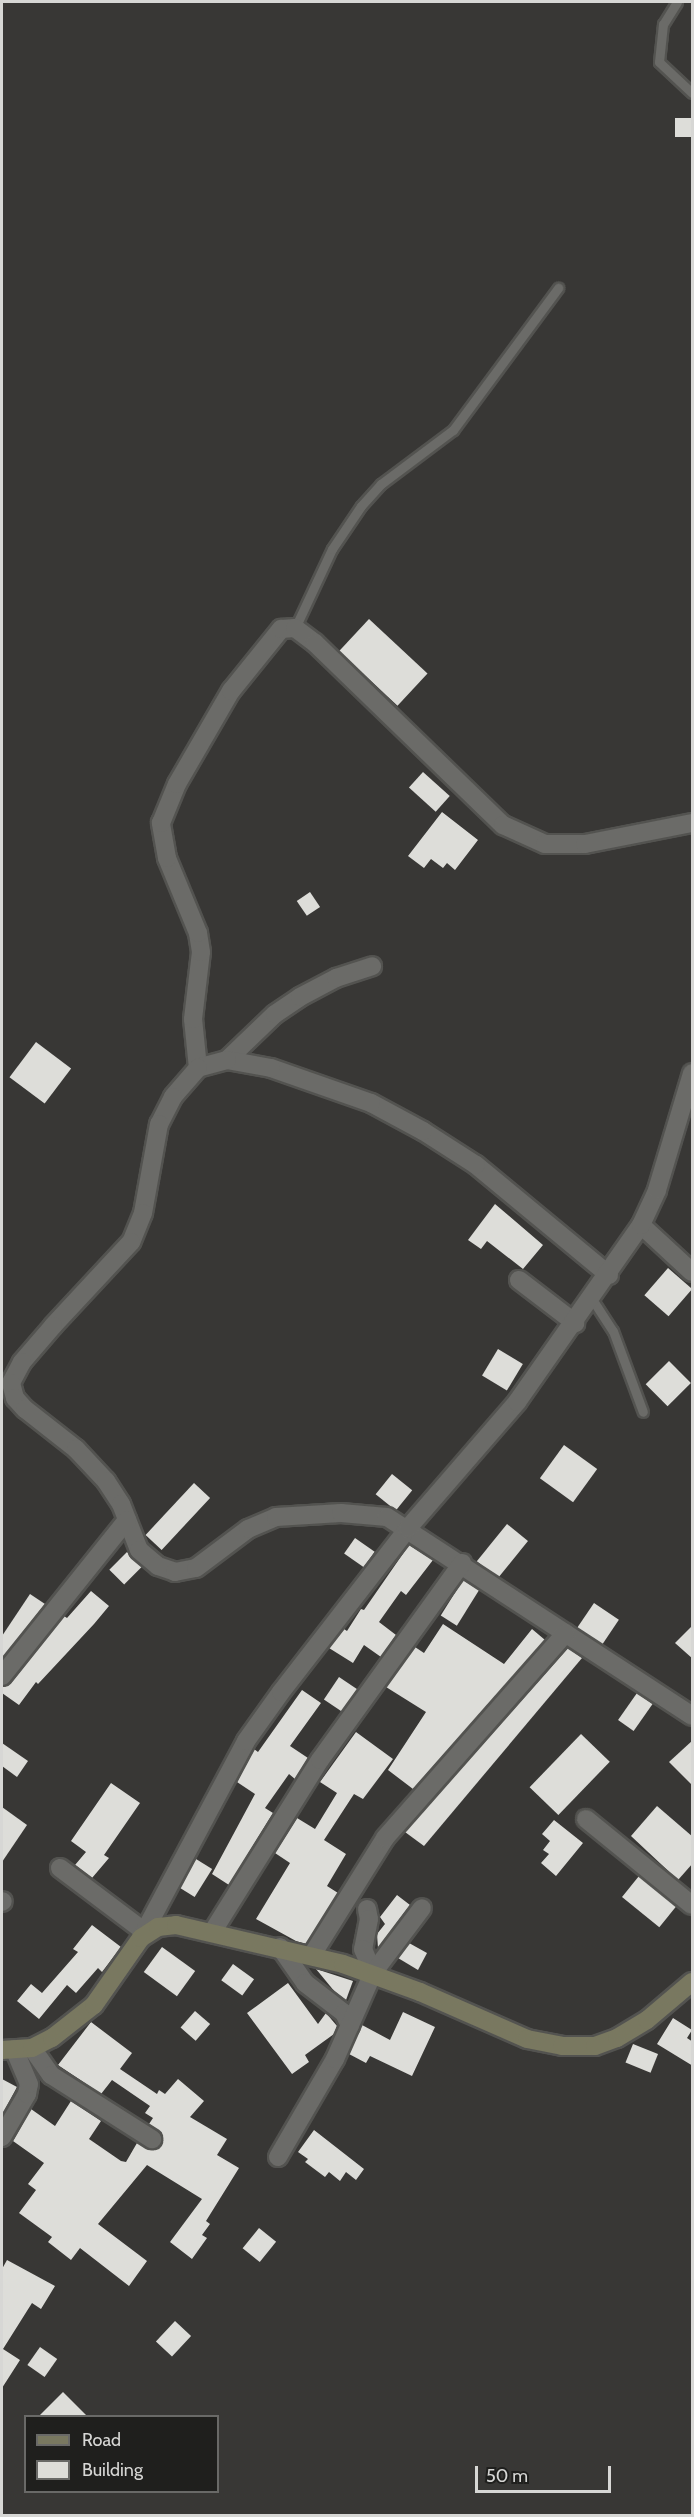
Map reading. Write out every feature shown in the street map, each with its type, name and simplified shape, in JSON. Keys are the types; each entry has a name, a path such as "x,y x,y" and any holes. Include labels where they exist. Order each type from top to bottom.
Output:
{"street":[{"path":"198,1068 193,1019 201,952 198,933 167,858 161,823 177,784 231,691 271,637 281,629 295,628 502,825 545,844 585,844 693,823"},
{"path":"372,966 336,978 300,997 275,1014 227,1059 198,1068 173,1097 159,1124 143,1213 131,1242 52,1326 22,1362 12,1383 15,1398 25,1409 76,1449 106,1481 128,1520 139,1550 158,1566 175,1572 195,1568 248,1529 276,1517 370,1514 408,1528 693,1716"},
{"path":"227,1059 271,1068 371,1103 423,1131 476,1164 609,1275"},
{"path":"16,2049 94,2005 143,1935 246,1742 320,1639 408,1528 517,1402 609,1275 641,1225 657,1190 693,1073"},
{"path":"641,1225 693,1272"},
{"path":"519,1280 575,1323"},
{"path":"2,1676 128,1520"},
{"path":"213,1931 320,1760 462,1563"},
{"path":"312,1955 385,1838 566,1633"},
{"path":"586,1819 693,1905"},
{"path":"60,1868 143,1935"},
{"path":"278,2157 350,2026 373,1974 422,1908"},
{"path":"367,1909 369,1919 363,1949 373,1974"},
{"path":"143,1935 158,1928 176,1925 213,1931 312,1955 373,1974 527,2039 562,2046 595,2046 617,2038 647,2020 693,1982"},
{"path":"280,1947 305,1983 344,2013 350,2026"},
{"path":"2,2137 27,2094 29,2084 16,2049"},
{"path":"16,2049 51,2075 152,2139"}],"lane":[{"path":"677,2 663,24 659,62 693,93"},
{"path":"295,628 332,549 361,506 381,484 453,430 558,288"},
{"path":"592,1299 613,1331 643,1412"}],"building":[{"path":"675,118 692,118 692,137 675,137"},
{"path":"369,619 428,674 398,706 339,651"},
{"path":"423,772 450,796 436,812 409,788"},
{"path":"442,812 478,840 455,870 447,863 443,868 431,859 424,868 408,856"},
{"path":"310,892 320,907 307,916 297,901"},
{"path":"36,1042 71,1068 45,1104 10,1077"},
{"path":"495,1204 543,1245 523,1269 487,1241 481,1249 468,1240"},
{"path":"668,1268 692,1289 669,1316 644,1295"},
{"path":"498,1349 523,1364 507,1391 482,1376"},
{"path":"669,1361 691,1383 668,1406 646,1384"},
{"path":"564,1445 597,1469 573,1502 540,1478"},
{"path":"392,1474 412,1490 396,1511 376,1494"},
{"path":"194,1483 210,1498 162,1550 146,1535"},
{"path":"507,1524 528,1541 498,1578 477,1561"},
{"path":"355,1538 375,1552 364,1567 344,1554"},
{"path":"409,1545 433,1560 406,1595 401,1591 379,1622 396,1635 381,1657 364,1645 353,1663 329,1648 344,1629 347,1631 361,1609 364,1610"},
{"path":"127,1552 142,1567 124,1585 109,1570"},
{"path":"463,1580 479,1590 457,1626 441,1616"},
{"path":"91,1591 109,1606 94,1624 38,1684 36,1682 19,1705 2,1693 2,1687 11,1683 64,1616 67,1618"},
{"path":"30,1594 45,1604 2,1659 2,1636"},
{"path":"594,1603 619,1620 602,1645 577,1628"},
{"path":"443,1624 504,1664 532,1629 545,1640 413,1789 388,1770 426,1712 386,1687 415,1647 424,1653"},
{"path":"693,1625 693,1659 675,1643"},
{"path":"568,1648 582,1658 424,1846 405,1832"},
{"path":"339,1677 357,1689 342,1712 324,1699"},
{"path":"302,1690 321,1703 290,1746 308,1758 295,1779 289,1774 265,1808 273,1813 229,1885 212,1874 255,1794 237,1782 254,1749 258,1752"},
{"path":"637,1693 653,1704 634,1731 618,1720"},
{"path":"356,1732 393,1759 363,1799 354,1794 324,1840 346,1854 327,1886 338,1893 306,1944 256,1919 290,1863 275,1853 297,1818 315,1829 337,1793 320,1782"},
{"path":"581,1734 610,1762 558,1815 530,1787"},
{"path":"693,1740 693,1786 669,1762"},
{"path":"2,1743 28,1761 17,1777 2,1766"},
{"path":"111,1783 140,1803 104,1855 109,1858 92,1878 75,1865 86,1852 71,1841"},
{"path":"657,1806 693,1837 693,1863 678,1880 631,1836"},
{"path":"2,1807 27,1825 2,1862"},
{"path":"554,1820 583,1843 556,1876 541,1863 549,1854 543,1850 550,1841 542,1834"},
{"path":"196,1859 212,1869 195,1897 179,1887"},
{"path":"639,1876 676,1906 659,1927 622,1897"},
{"path":"397,1895 410,1905 378,1948 377,1934 385,1924 380,1917"},
{"path":"92,1925 121,1947 102,1972 98,1968 76,1993 67,1985 39,2019 17,2001 31,1984 42,1993 78,1952 73,1949"},
{"path":"409,1943 427,1953 418,1970 398,1958"},
{"path":"162,1947 195,1971 177,1996 144,1972"},
{"path":"233,1964 254,1979 242,1995 221,1980"},
{"path":"316,1969 353,1981 346,2000 335,1992"},
{"path":"288,1983 318,2024 326,2013 337,2026 334,2034 305,2055 309,2062 292,2074 247,2013"},
{"path":"195,2011 210,2024 196,2041 181,2028"},
{"path":"403,2012 435,2027 412,2076 370,2056 366,2063 349,2054 362,2025 390,2040"},
{"path":"673,2018 692,2030 687,2038 693,2042 693,2066 657,2044"},
{"path":"91,2022 132,2053 120,2069 157,2094 159,2090 165,2094 178,2079 204,2101 190,2117 227,2139 217,2155 239,2168 206,2221 210,2224 202,2235 207,2238 192,2259 170,2242 202,2199 147,2165 98,2224 147,2261 129,2286 80,2248 71,2260 48,2242 52,2237 19,2213 36,2190 28,2184 44,2163 13,2141 31,2109 55,2126 71,2101 101,2121 89,2139 121,2161 126,2162 137,2143 151,2150 162,2144 162,2133 149,2124 153,2118 145,2113 150,2106 112,2080 101,2094 58,2065"},
{"path":"633,2044 658,2054 651,2073 626,2063"},
{"path":"2,2079 17,2087 2,2115"},
{"path":"314,2130 364,2169 356,2180 346,2172 340,2181 329,2172 325,2177 305,2162 308,2159 298,2152"},
{"path":"259,2228 276,2242 260,2262 243,2248"},
{"path":"7,2260 55,2286 41,2309 32,2303 3,2349 20,2360 2,2388 2,2269"},
{"path":"175,2321 191,2336 172,2356 156,2341"},
{"path":"40,2347 57,2359 45,2377 27,2365"},
{"path":"63,2392 86,2415 40,2415"}]}
